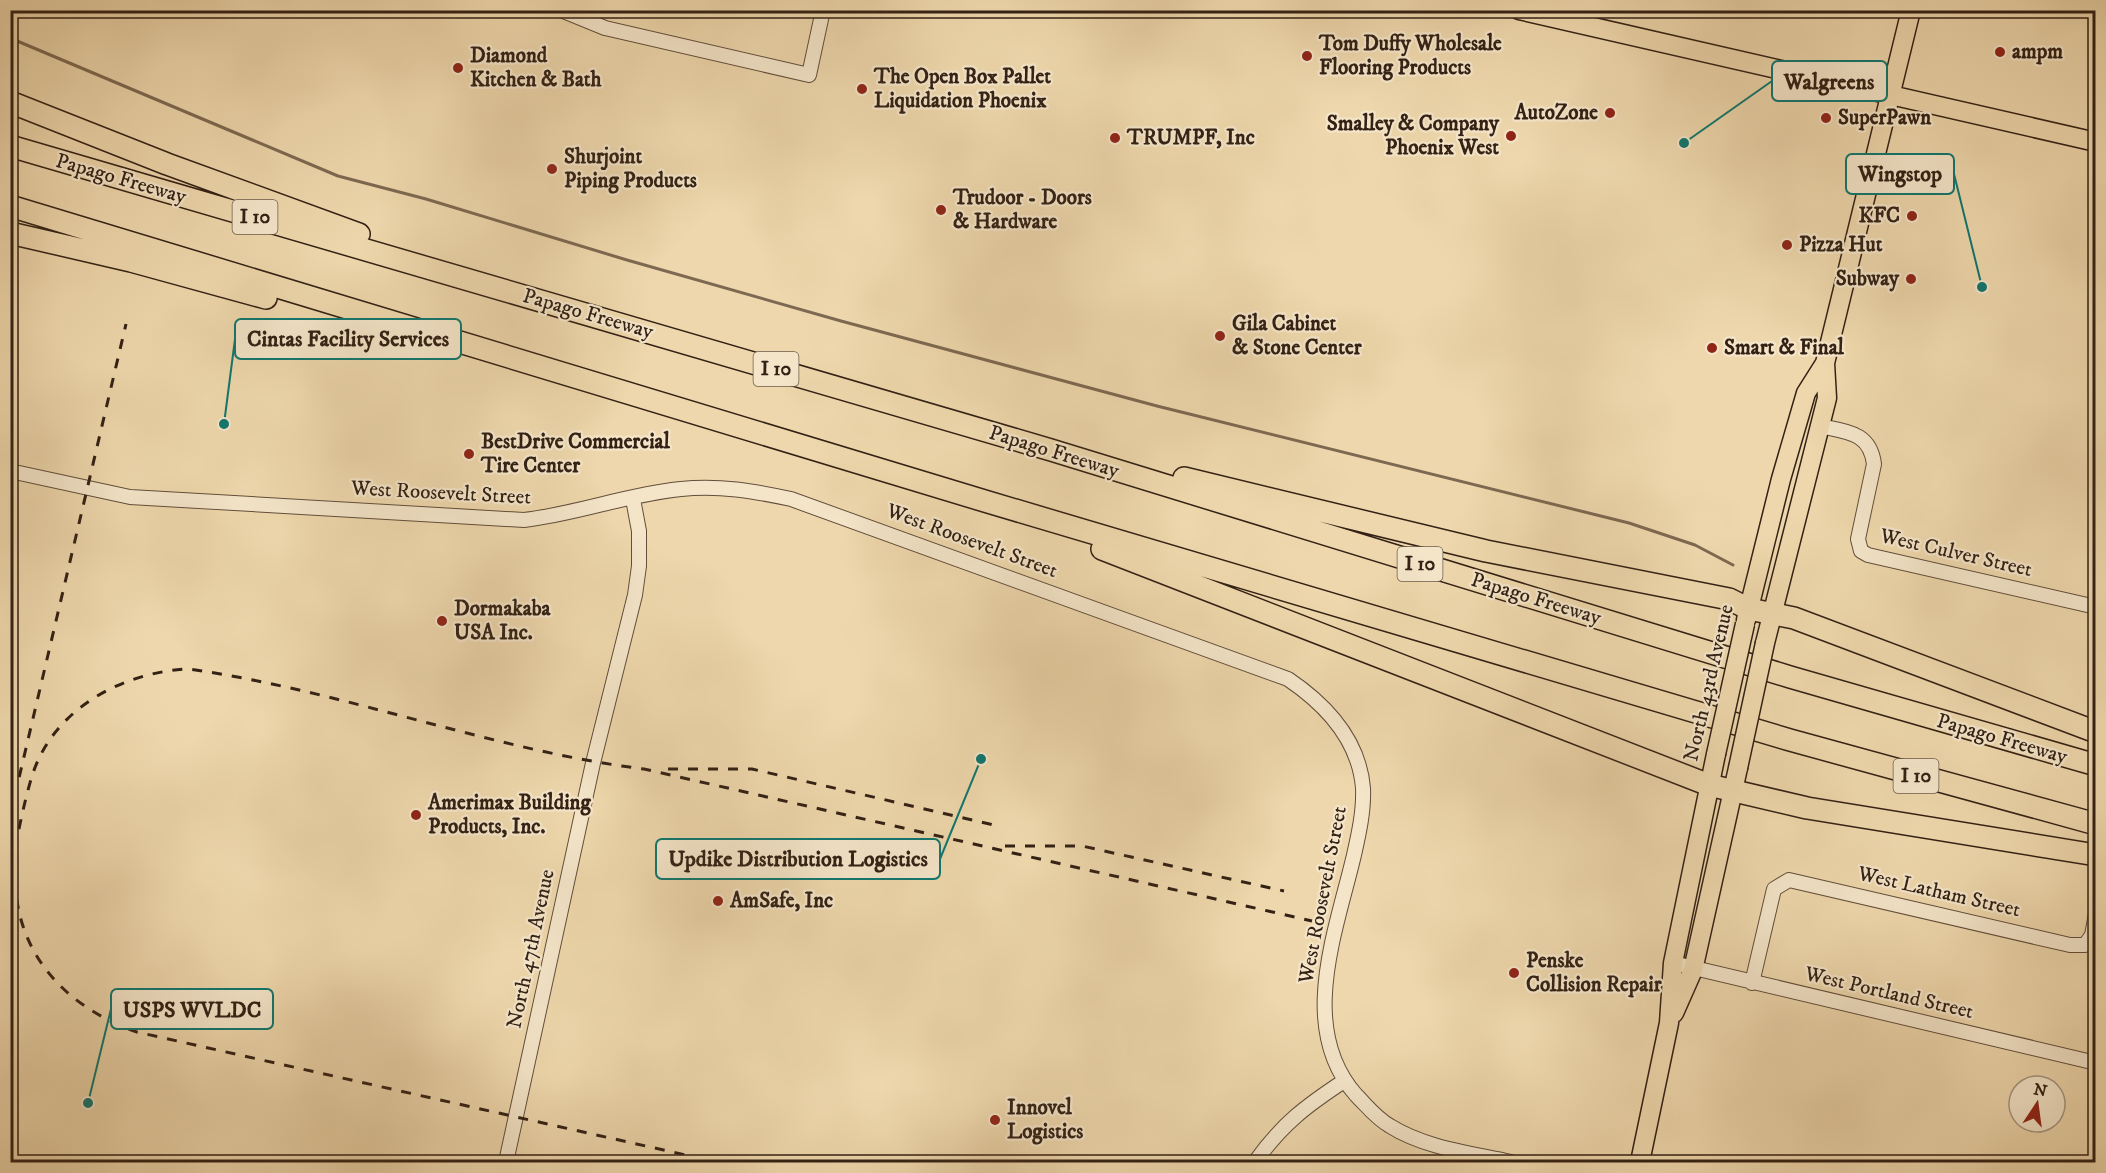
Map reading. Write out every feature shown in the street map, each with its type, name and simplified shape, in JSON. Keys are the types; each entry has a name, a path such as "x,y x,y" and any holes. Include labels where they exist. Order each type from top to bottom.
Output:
{"highway":[{"path":"10,102 167,164 500,288"},
{"name":"Papago Freeway","path":"10,147 1051,450 1832,690 2096,765"},
{"name":"I 10","path":"10,206 483,351 1790,740 2096,824"},
{"path":"10,233 483,351"},
{"path":"1051,450 1204,482 1486,551 1729,599 1747,616 1771,622 1794,618 2096,732"},
{"path":"988,502 1709,785 1806,808 2096,855"}],"main road":[{"path":"1519,10 2096,142"},
{"name":"North 43rd Avenue","path":"1670,1023 1694,970 1771,622 1827,398 1826,363 1911,10"},
{"name":"North 43rd Avenue","path":"1640,1162 1670,1023 1673,963 1709,785 1747,616 1781,478 1806,393 1826,363"},
{"path":"1806,393 1827,398"},
{"path":"1806,393 1820,426"}],"street":[{"path":"561,10 605,28 809,75 823,10"},
{"name":"West Culver Street","path":"1820,426 1862,438 1873,452 1874,464 1858,539 1861,551 1868,555 2096,607"},
{"name":"West Roosevelt Street","path":"10,471 130,497 524,520 564,515 678,489 710,487 750,489 791,499 1288,679 1304,690 1341,727 1362,785 1358,835 1325,984 1327,1034 1344,1081 1373,1113 1411,1137 1511,1162"},
{"name":"North 47th Avenue","path":"506,1162 593,763 635,595 639,566 639,531 633,499"},
{"name":"West Latham Street","path":"1752,983 1774,889 1783,882 1794,880 2070,945 2085,945 2092,935 2096,914"},
{"name":"West Portland Street","path":"1673,963 1694,970 2096,1063"},
{"path":"1256,1162 1274,1138 1302,1108 1344,1081"}],"waterway":[{"path":"10,38 338,176 426,199 627,260 841,321 1157,406 1629,523 1695,545 1733,565"}],"railway":[{"path":"10,816 126,324"},
{"path":"10,868 33,773 43,750 57,730 75,712 116,686 139,677 188,669 303,691 529,748 644,769 1312,921"},
{"path":"668,769 752,769 994,825"},
{"path":"1005,846 1082,846 1284,891"},
{"path":"16,859 16,890 21,918 30,944 44,967 62,988 84,1006 109,1020 137,1032 717,1162"}],"place":[{"name":"ampm","path":"2000,52"},
{"name":"Tom Duffy Wholesale Flooring Products","path":"1307,56"},
{"name":"Diamond Kitchen & Bath","path":"458,68"},
{"name":"The Open Box Pallet Liquidation Phoenix","path":"862,89"},
{"name":"AutoZone","path":"1610,113"},
{"name":"SuperPawn","path":"1826,118"},
{"name":"Smalley & Company Phoenix West","path":"1511,136"},
{"name":"TRUMPF, Inc","path":"1115,138"},
{"name":"Walgreens","path":"1684,143"},
{"name":"Shurjoint Piping Products","path":"552,169"},
{"name":"Trudoor - Doors & Hardware","path":"941,210"},
{"name":"KFC","path":"1912,216"},
{"name":"Pizza Hut","path":"1787,245"},
{"name":"Subway","path":"1911,279"},
{"name":"Wingstop","path":"1982,287"},
{"name":"Gila Cabinet & Stone Center","path":"1220,336"},
{"name":"Smart & Final","path":"1712,348"},
{"name":"Cintas Facility Services","path":"224,424"},
{"name":"BestDrive Commercial Tire Center","path":"469,454"},
{"name":"Dormakaba USA Inc.","path":"442,621"},
{"name":"Updike Distribution Logistics","path":"981,759"},
{"name":"Amerimax Building Products, Inc.","path":"416,815"},
{"name":"AmSafe, Inc","path":"718,901"},
{"name":"Penske Collision Repair","path":"1514,973"},
{"name":"USPS WVLDC","path":"88,1103"},
{"name":"Innovel Logistics","path":"995,1120"}]}
